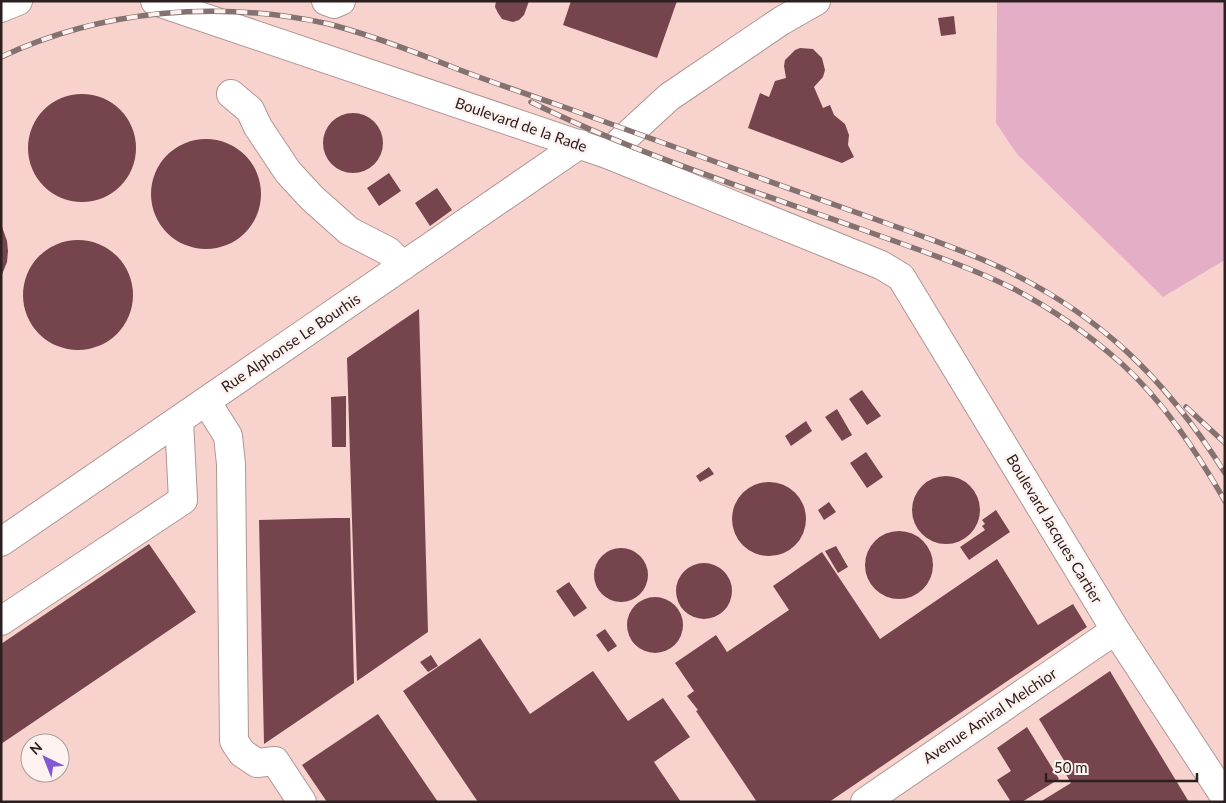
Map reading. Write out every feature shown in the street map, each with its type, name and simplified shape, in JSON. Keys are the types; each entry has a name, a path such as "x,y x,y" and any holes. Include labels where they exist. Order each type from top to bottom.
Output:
{"street":[{"path":"1,8 18,1"},
{"path":"326,1 334,4 341,1"},
{"path":"606,154 668,97 781,21 816,1"},
{"name":"Boulevard de la Rade","path":"158,2 580,144 881,264"},
{"path":"231,94 250,110 258,127 288,172 312,198 349,231 388,251 403,266"},
{"name":"Rue Alphonse Le Bourhis","path":"1,542 580,144"},
{"name":"Boulevard Jacques Cartier","path":"881,264 901,277 1116,631 1225,797"},
{"path":"206,401 228,436 231,464 234,741 242,753 257,763 275,761 302,802"},
{"path":"1,621 183,500 179,420"},
{"name":"Avenue Amiral Melchior","path":"865,802 1116,631"}],"shaded area":[{"path":"1,1 997,1 996,123 1163,297 1225,260 1225,802 1,802"},
{"path":"997,1 1225,1 1225,260 1163,297 1017,154 996,123"}],"building":[{"path":"496,1 529,1 524,15 519,20 513,22 502,19 495,7"},
{"path":"571,1 677,1 657,58 563,25"},
{"path":"954,16 956,34 941,36 938,18"},
{"path":"800,48 813,49 822,58 825,70 823,77 814,87 823,108 830,105 834,115 845,124 849,135 848,145 854,157 842,163 748,128 760,93 769,97 775,81 786,78 785,60 795,50"},
{"path":"82,94 103,98 121,109 132,127 136,148 132,169 121,187 103,198 82,202 61,198 43,187 32,169 28,148 32,127 43,109 61,98"},
{"path":"353,113 369,118 374,122 378,127 383,143 378,159 374,164 369,168 353,173 337,168 332,164 328,159 323,143 328,127 332,122 337,118"},
{"path":"206,139 217,140 227,144 245,155 256,173 260,183 260,205 256,215 245,233 227,244 217,248 206,249 195,248 185,244 167,233 156,215 152,205 151,194 152,183 156,173 167,155 185,144 195,140"},
{"path":"389,173 401,191 379,206 367,188"},
{"path":"437,188 452,210 430,226 415,203"},
{"path":"1,224 7,241 8,251 7,262 1,277"},
{"path":"78,240 99,244 117,256 129,274 133,295 129,316 117,334 99,346 78,350 57,346 39,334 27,316 23,295 27,274 39,256 57,244"},
{"path":"419,309 428,632 357,681 347,358"},
{"path":"862,390 881,416 867,425 849,399"},
{"path":"346,396 346,447 332,447 331,397"},
{"path":"837,409 852,435 842,441 825,417"},
{"path":"806,421 812,431 791,446 785,436"},
{"path":"866,452 883,477 867,488 850,463"},
{"path":"709,467 714,474 700,482 696,476"},
{"path":"946,476 959,479 970,486 977,497 980,510 977,523 970,534 959,541 946,544 933,541 922,534 915,523 912,510 915,497 922,486 933,479"},
{"path":"769,482 783,485 795,493 803,505 806,519 803,533 795,545 783,553 769,556 755,553 743,545 735,533 732,519 735,505 743,493 755,485"},
{"path":"829,502 836,512 824,520 818,510"},
{"path":"996,510 1010,532 969,560 960,547 985,530 982,526 985,524 982,520"},
{"path":"350,518 354,683 264,744 259,520"},
{"path":"899,531 912,534 923,541 930,552 933,565 930,578 923,589 912,596 899,599 886,596 875,589 868,578 865,565 868,552 875,541 886,534"},
{"path":"149,544 196,612 1,744 1,644"},
{"path":"836,546 848,567 838,573 825,551"},
{"path":"616,548 626,548 636,552 644,560 648,575 644,590 636,598 626,602 616,602 606,598 598,590 594,580 594,570 598,560 606,552"},
{"path":"822,552 880,639 997,559 1038,625 1073,604 1087,627 829,802 757,802 687,696 694,691 675,663 716,635 727,652 789,610 773,586"},
{"path":"704,563 719,568 727,576 732,591 727,606 719,614 704,619 689,614 681,606 676,591 681,576 689,568"},
{"path":"569,582 587,608 574,617 556,591"},
{"path":"655,597 670,602 678,610 683,625 678,640 670,648 655,653 640,648 632,640 627,625 632,610 640,602"},
{"path":"605,629 617,646 608,652 596,635"},
{"path":"480,638 530,714 593,671 628,721 663,698 690,737 654,762 681,802 478,802 403,691"},
{"path":"431,655 438,666 428,672 420,662"},
{"path":"1110,671 1189,802 1040,802 1071,783 1063,769 1068,767 1039,719"},
{"path":"378,714 438,802 327,802 302,765"},
{"path":"1027,727 1059,779 1022,802 1011,802 997,780 1011,771 997,748"}],"railway":[{"path":"1,57 40,41 80,28 121,19 204,11 246,12 288,17 329,24 379,39 486,80 944,244 997,266 1068,305 1127,352 1154,378 1179,407 1225,473"},
{"path":"531,102 611,138 734,185 936,256 975,271 1027,296 1082,332 1137,378 1178,428 1203,464 1225,501"},
{"path":"1186,407 1225,443"}]}
